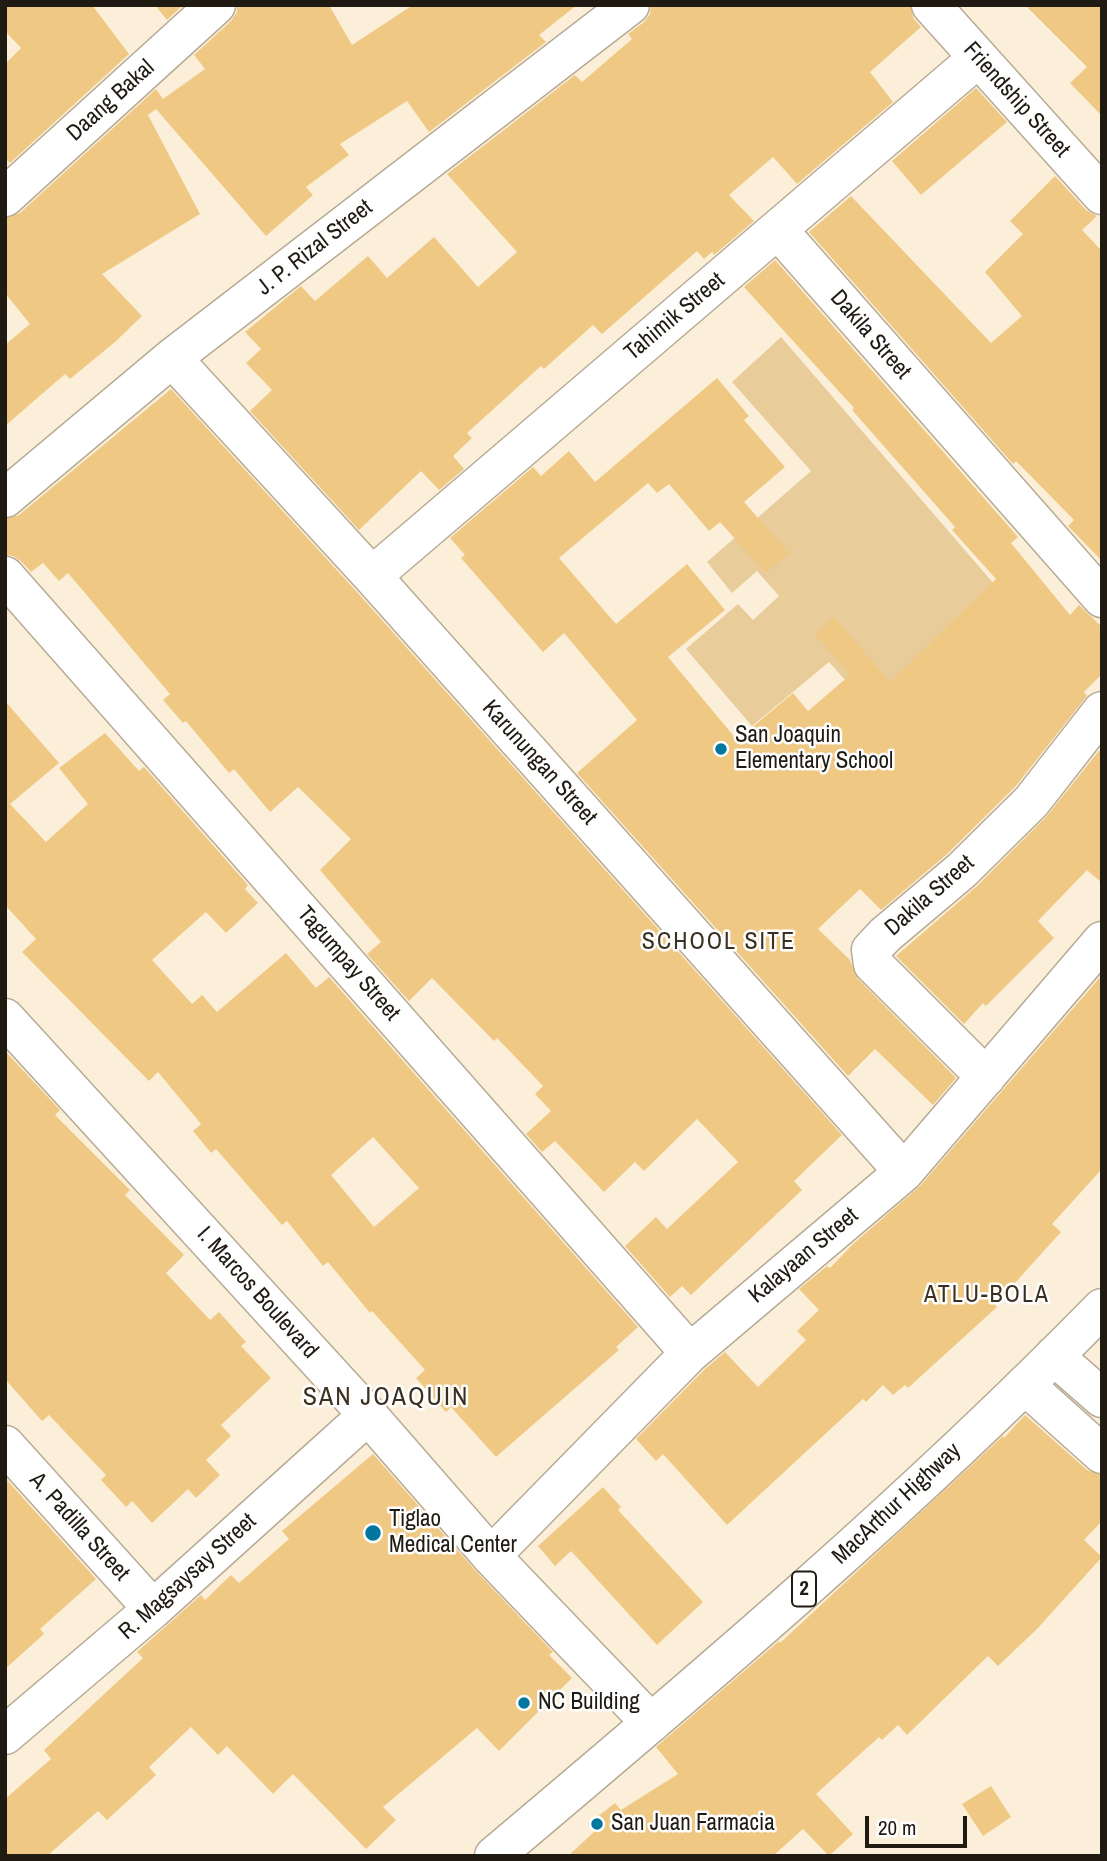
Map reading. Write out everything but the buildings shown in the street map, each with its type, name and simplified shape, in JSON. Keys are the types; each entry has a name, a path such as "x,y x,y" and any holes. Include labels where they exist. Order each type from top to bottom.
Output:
{"main road":[{"name":"Daang Bakal","path":"5,197 216,5"},
{"name":"J. P. Rizal Street","path":"5,498 172,358 629,5"},
{"name":"Friendship Street","path":"931,5 1102,195"},
{"name":"Tahimik Street","path":"372,576 978,58"},
{"name":"Dakila Street","path":"778,230 1102,598"},
{"name":"Karunungan Street","path":"172,358 372,576 904,1172"},
{"name":"Tagumpay Street","path":"5,576 690,1353"},
{"name":"Dakila Street","path":"986,1077 873,964 871,950 961,871 1031,802 1102,711"},
{"name":"Kalayaan Street","path":"492,1556 690,1353 904,1172 1102,941"},
{"name":"I. Marcos Boulevard","path":"5,1018 368,1415 492,1556 651,1723"},
{"name":"MacArthur Highway","path":"494,1856 853,1547 1025,1385 1102,1307"},
{"path":"1054,1356 1102,1398"},
{"path":"1025,1385 1102,1454"},
{"name":"R. Magsaysay Street","path":"5,1735 153,1609 368,1415"},
{"name":"A. Padilla Street","path":"5,1445 153,1609"}],"shaded area":[{"path":"781,337 1007,599 880,719 829,662 752,726 686,649 738,604 753,620 779,596 757,571 732,593 707,562 811,471 732,382"}],"place":[{"name":"San Joaquin Elementary School","path":"721,749"},
{"name":"Tiglao Medical Center","path":"373,1533"},
{"name":"NC Building","path":"524,1703"},
{"name":"San Juan Farmacia","path":"597,1824"}],"district":[{"name":"SCHOOL SITE","path":"719,943"},
{"name":"ATLU-BOLA","path":"987,1296"},
{"name":"SAN JOAQUIN","path":"386,1398"}]}
